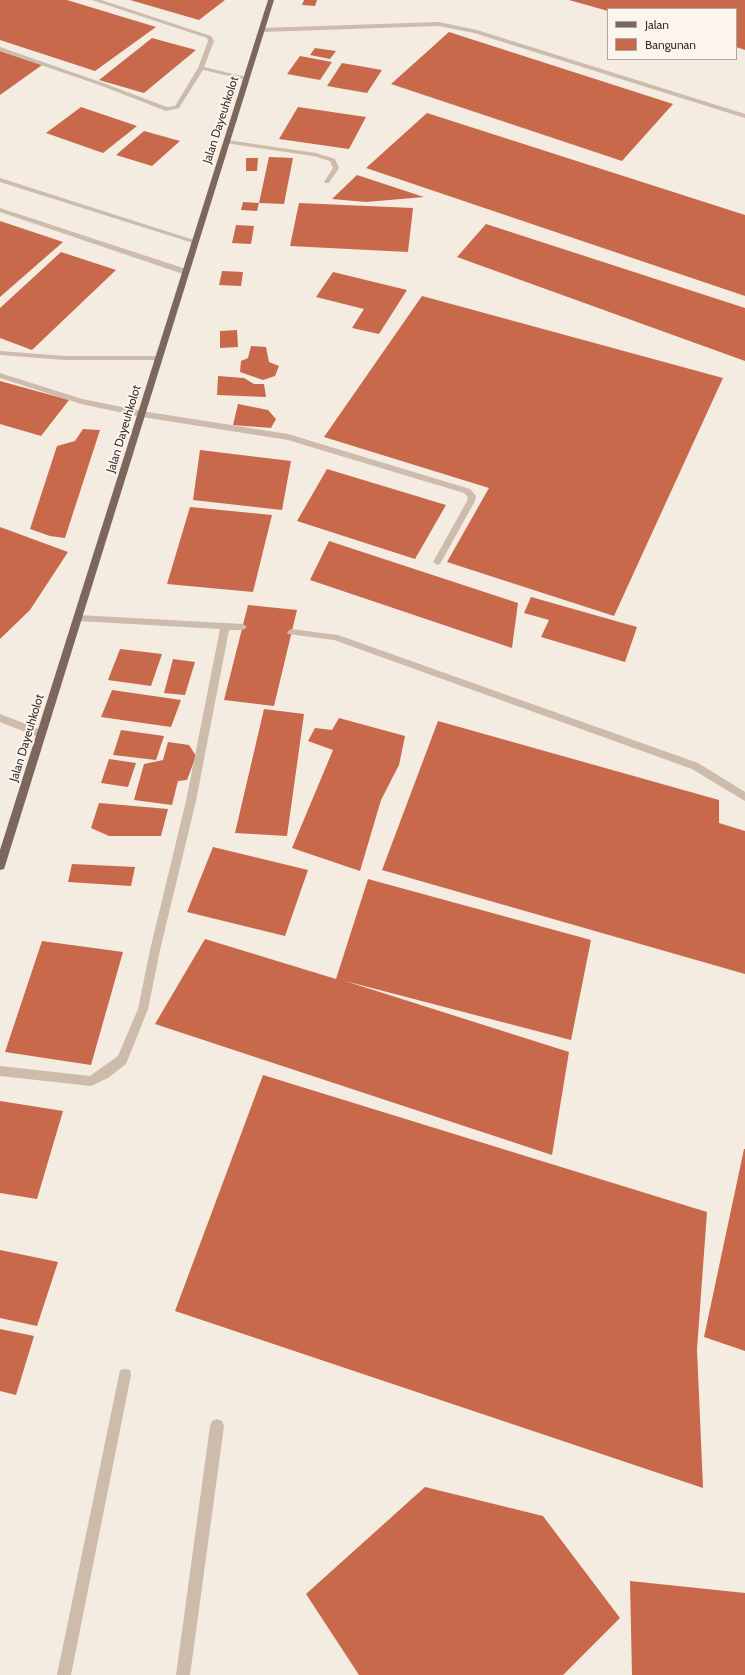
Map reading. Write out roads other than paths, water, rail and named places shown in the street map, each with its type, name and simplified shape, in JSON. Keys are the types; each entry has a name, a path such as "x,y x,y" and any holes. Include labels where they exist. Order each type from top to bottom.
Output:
{"main road":[{"name":"Jalan Dayeuhkolot","path":"0,866 271,0"}],"lane":[{"path":"0,49 104,85 166,109 177,107 201,68 211,41 209,37 95,0"},
{"path":"262,30 439,24 475,31 745,116"},
{"path":"201,68 247,78"},
{"path":"227,142 314,154 333,160 336,168 327,182"},
{"path":"0,180 195,242"},
{"path":"0,210 186,272"},
{"path":"0,353 65,358 159,358"},
{"path":"0,375 81,401 142,414 288,437 467,491 472,496 471,501 437,562"},
{"path":"78,618 243,627"},
{"path":"0,1071 91,1081 104,1074 122,1060 143,1009 155,950 191,801 225,626"},
{"path":"291,632 334,637 695,766 745,797"},
{"path":"0,718 41,734"},
{"path":"64,1675 125,1376"},
{"path":"183,1675 218,1426"}]}
